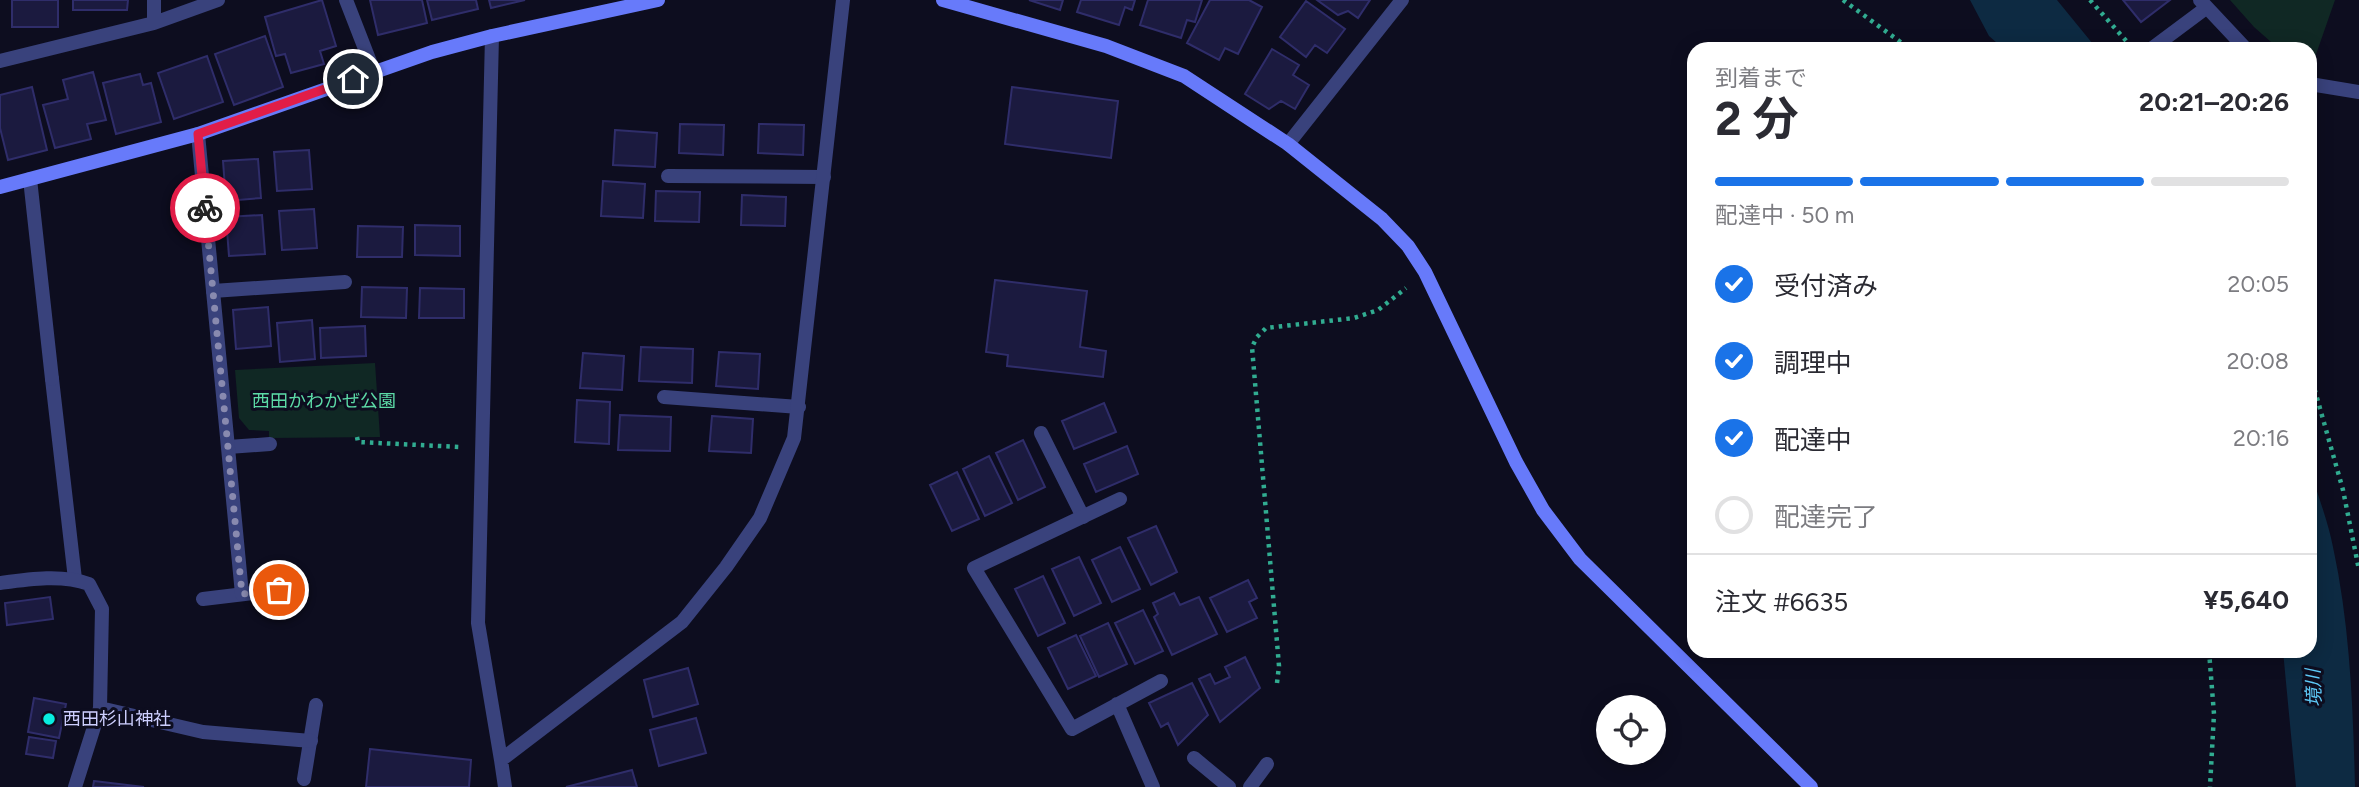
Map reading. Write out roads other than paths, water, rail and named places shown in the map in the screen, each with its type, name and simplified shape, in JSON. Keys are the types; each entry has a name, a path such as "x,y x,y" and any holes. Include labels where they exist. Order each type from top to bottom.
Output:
{"street":[{"path":"154,0 154,23"},
{"path":"0,61 154,23 218,0"},
{"path":"346,0 374,72"},
{"path":"0,187 198,134 432,52 492,36 658,0"},
{"path":"501,761 682,622 726,567 760,518 794,438 799,407 843,0"},
{"path":"943,0 1106,46 1184,76 1288,144 1382,219 1408,246 1425,272 1516,462 1543,510 1580,559 1811,787"},
{"path":"1288,144 1402,0"},
{"path":"2159,42 2203,4 2239,42"},
{"path":"492,36 478,623 505,787"},
{"path":"2317,85 2359,92"},
{"path":"198,134 242,594"},
{"path":"668,176 824,177"},
{"path":"30,179 75,579"},
{"path":"213,291 345,282"},
{"path":"664,397 799,407"},
{"path":"1041,433 1083,517"},
{"path":"228,447 270,444"},
{"path":"1120,499 974,568 1072,729 1161,681"},
{"path":"0,583 35,579 75,579 89,584 102,609 100,708 75,787"},
{"path":"203,599 295,588"},
{"path":"1117,704 1153,787"},
{"path":"304,779 316,705"},
{"path":"100,708 203,732 310,741"},
{"path":"1194,758 1229,787"},
{"path":"1250,787 1266,764"}],"water":[{"path":"1970,0 2057,0 2091,42 1996,42 1989,36"},
{"name":"境川","path":"2317,491 2331,537 2347,636 2355,787 2296,787 2284,658 2317,658"}],"place":[{"name":"西田杉山神社","path":"49,719"}],"park label":[{"name":"西田かわかぜ公園","path":"324,401"}]}
